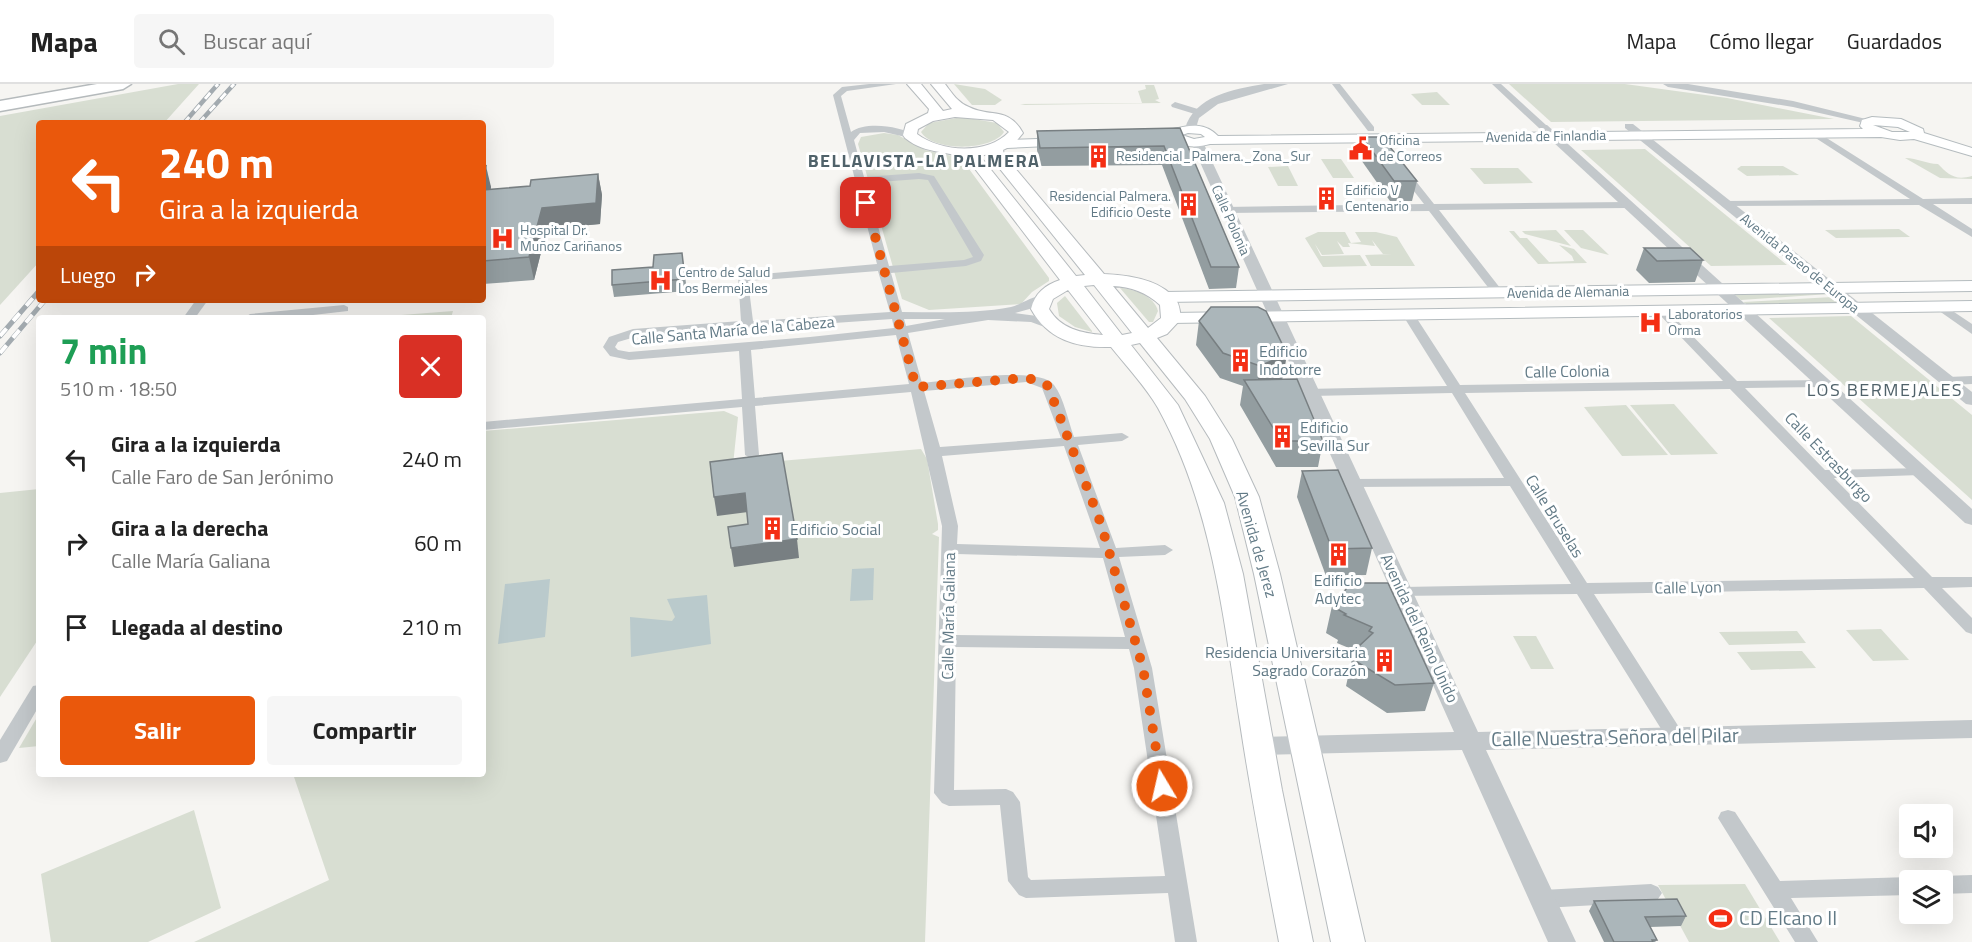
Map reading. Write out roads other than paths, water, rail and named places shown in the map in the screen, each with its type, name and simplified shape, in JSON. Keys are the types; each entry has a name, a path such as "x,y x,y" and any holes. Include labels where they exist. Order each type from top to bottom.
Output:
{"highway":[{"path":"0,100 92,84"},
{"path":"0,106 123,84"}],"main road":[{"path":"914,84 936,109 935,115"},
{"path":"938,84 956,106 969,113"},
{"path":"969,113 999,119 1010,124 1015,131 1081,137 965,152 928,147 910,135 909,130 914,124 935,115 969,113"},
{"path":"1867,122 1869,128 1882,133"},
{"name":"Avenida de Finlandia","path":"1186,136 1548,132 1641,135 1882,133 1901,136 1916,135 1918,132 1915,128 1901,123 1867,122 1629,126 1548,132"},
{"path":"1001,146 1014,136 1015,131"},
{"path":"1916,135 1972,152"},
{"name":"Avenida de Jerez","path":"1001,146 997,156 1199,405 1221,439 1246,497 1267,574 1348,942"},
{"name":"Avenida de Jerez","path":"965,152 974,158 1167,405 1188,446 1212,503 1230,574 1258,746 1296,942"},
{"path":"1098,279 1137,284 1164,297 1172,308 1171,318 1162,329 1145,337 1117,341 1077,337 1050,325 1042,314 1043,298 1054,290 1072,283 1098,279"},
{"name":"Avenida de Alemania","path":"1164,297 1972,286"},
{"name":"Avenida de Alemania","path":"1171,318 1972,306"}],"street":[{"name":"Calle María Galiana","path":"892,84 841,90 837,95 894,315 934,452 950,526 944,793 949,798 1006,798 1010,802 1018,881 1026,889 1177,884"},
{"path":"1186,136 1198,112 1218,100 1233,94 1283,84"},
{"path":"1336,84 1389,153"},
{"path":"1496,84 1972,519"},
{"path":"1668,84 1793,104 1867,122"},
{"path":"1175,105 1198,112"},
{"name":"Avenida Paseo de Europa","path":"1629,126 1972,400"},
{"path":"850,139 857,131 867,129 888,130 910,135"},
{"path":"1814,133 1972,234"},
{"name":"Calle Polonia","path":"1186,136 1226,210 1274,316"},
{"path":"1398,164 1498,293"},
{"path":"747,324 742,278 966,263 977,259 979,255 931,178 919,176 860,180"},
{"path":"1726,204 1972,201"},
{"path":"1226,210 1627,205"},
{"name":"Calle Santa María de la Cabeza","path":"1043,298 1030,307 948,315 894,315 633,333 613,340 609,347 614,353 629,356 899,331 949,322 1017,316 1037,319 1050,325"},
{"path":"1939,306 1972,330"},
{"path":"281,315 344,309"},
{"name":"Calle Estrasburgo","path":"1661,310 1972,628"},
{"name":"Calle Bruselas","path":"1407,314 1675,735"},
{"name":"Avenida del Reino Unido","path":"1274,316 1472,740 1562,942"},
{"path":"745,346 752,455"},
{"path":"486,426 1026,378 1041,381 1048,386 1101,524 1143,668 1186,942"},
{"path":"1948,381 1972,381"},
{"name":"Calle Colonia","path":"1311,392 1824,383"},
{"path":"934,452 1122,437"},
{"path":"1821,474 1920,471"},
{"path":"1353,483 1512,482"},
{"path":"949,549 1109,553 1165,550"},
{"name":"Calle Lyon","path":"1403,592 1972,582"},
{"path":"947,641 1134,643"},
{"path":"0,756 36,696"},
{"name":"Calle Nuestra Señora del Pilar","path":"1258,746 1972,729"},
{"path":"1728,818 1807,942"},
{"path":"1953,885 1972,884"},
{"path":"1774,890 1899,886"},
{"path":"1543,899 1651,893"}],"railway":[{"path":"187,120 218,84"},
{"path":"202,120 234,84"},
{"path":"0,336 36,294"},
{"path":"0,353 42,303"}],"place":[{"name":"Oficina de Correos","path":"1361,148"},
{"name":"Residencial_Palmera._Zona_Sur","path":"1098,156"},
{"name":"Edificio V Centenario","path":"1327,198"},
{"name":"Residencial Palmera. Edificio Oeste","path":"1189,204"},
{"name":"Hospital Dr. Muñoz Cariñanos","path":"502,238"},
{"name":"Centro de Salud Los Bermejales","path":"660,280"},
{"name":"Laboratorios Orma","path":"1650,322"},
{"name":"Edificio Indotorre","path":"1241,360"},
{"name":"Edificio Sevilla Sur","path":"1282,436"},
{"name":"Edificio Social","path":"772,529"},
{"name":"Edificio Adytec","path":"1338,555"},
{"name":"Residencia Universitaria Sagrado Corazón","path":"1384,661"},
{"name":"CD Elcano II","path":"1721,918"}],"district":[{"name":"BELLAVISTA-LA PALMERA","path":"924,161"},
{"name":"LOS BERMEJALES","path":"1885,390"}]}
